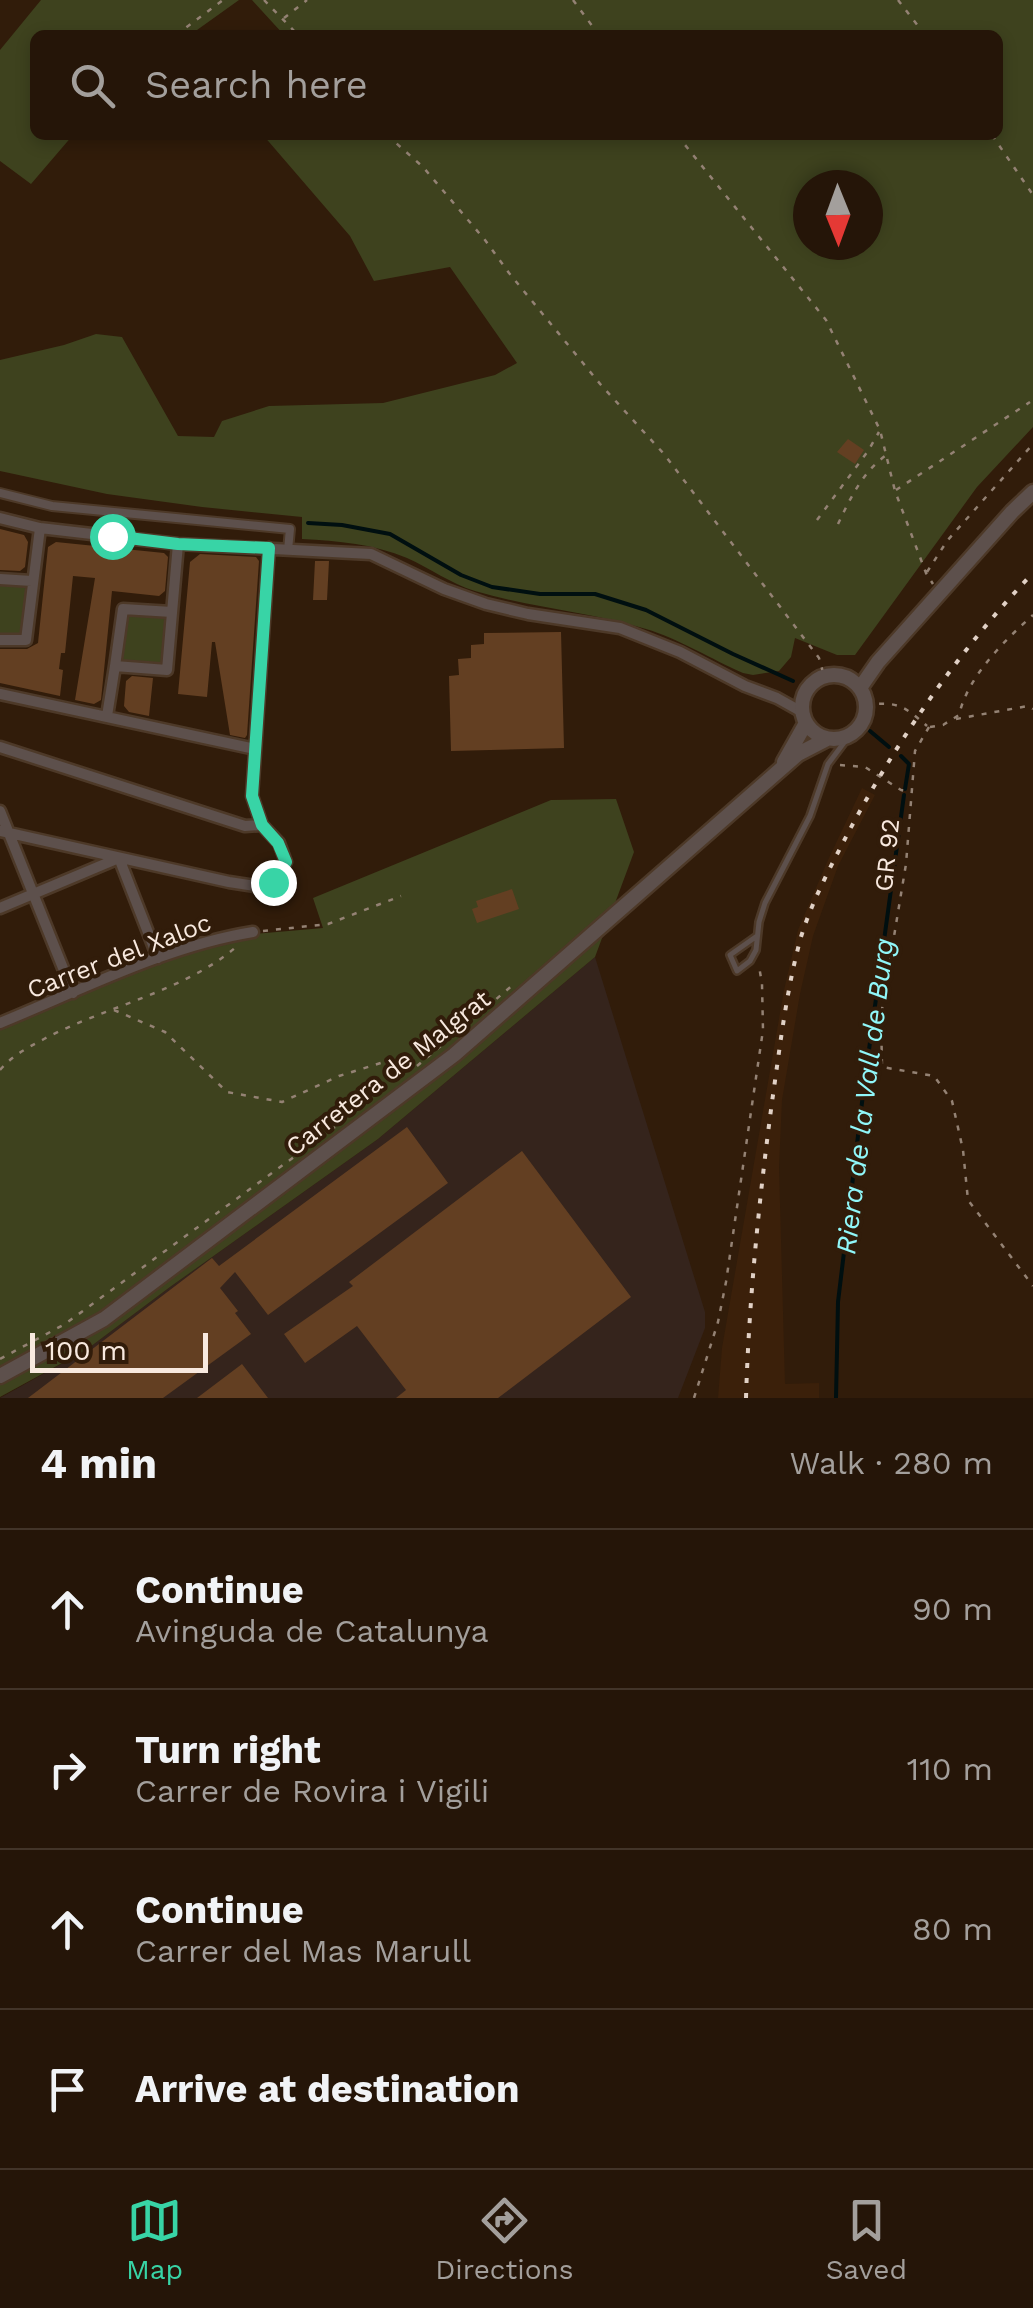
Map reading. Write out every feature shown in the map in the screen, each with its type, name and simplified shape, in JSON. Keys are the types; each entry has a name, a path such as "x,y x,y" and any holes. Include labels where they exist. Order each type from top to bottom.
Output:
{"street":[{"path":"860,688 878,662 1033,492"},
{"path":"0,493 52,506 290,530 288,550"},
{"path":"0,518 40,528 178,544 371,554 486,604 620,628 680,652 803,712 816,734 828,739 848,736 861,725 866,705 860,688 836,674 824,676 808,687 803,712"},
{"path":"0,640 26,640 40,528"},
{"path":"116,666 167,670 178,544"},
{"path":"4,832 229,882 255,886 273,882 286,862 278,843 262,825 252,796 269,548"},
{"path":"0,578 32,580"},
{"path":"108,716 122,609 172,612"},
{"path":"848,678 878,662"},
{"path":"0,694 254,749"},
{"name":"Carretera de Malgrat","path":"779,771 803,712"},
{"name":"Carretera de Malgrat","path":"0,1376 104,1318 454,1054 798,754 828,739"},
{"path":"0,747 246,826 262,825"},
{"path":"0,811 4,832 74,994"},
{"path":"0,908 119,858"},
{"path":"119,858 158,958"},
{"name":"Carrer del Xaloc","path":"0,1023 158,958 220,937 253,932"}],"lane":[{"path":"757,936 730,956 737,971 756,950 765,903 810,816 828,764 848,736"}],"path":[{"path":"183,30 224,0"},
{"path":"264,0 293,30"},
{"path":"282,19 306,0"},
{"path":"573,0 595,30"},
{"path":"898,0 922,30"},
{"path":"392,140 422,167 601,385 664,454 801,633 819,658 824,676"},
{"path":"682,140 826,320 880,430 894,491 932,582"},
{"path":"995,140 1033,195"},
{"path":"894,491 1030,402"},
{"path":"816,520 880,430"},
{"path":"926,573 946,541 1033,444"},
{"path":"838,524 853,492 886,455"},
{"path":"866,705 904,706 929,728 943,726 959,714 982,670 1033,616"},
{"path":"951,720 1028,706 1033,709"},
{"name":"GR 92","path":"929,728 915,751 906,864 881,1016 882,1067 934,1076 952,1101 963,1150 968,1200 1033,1286"},
{"path":"828,764 865,767 901,790 911,792"},
{"path":"0,1070 13,1055 70,1026 164,989 224,956 253,932 328,924 402,896"},
{"path":"694,1398 718,1322 755,1094 763,1030 762,984 756,950"},
{"path":"418,1064 519,980"},
{"path":"112,1009 165,1032 227,1092 282,1102 339,1076 388,1061 404,1076"},
{"path":"0,1359 65,1324 344,1120"}],"shaded area":[{"path":"862,788 875,795 838,866 813,936 782,1100 779,1167 785,1384 819,1383 819,1398 718,1398 722,1348 784,990 798,930"},
{"path":"595,957 705,1312 705,1328 678,1398 0,1398 86,1350 378,1139"}],"green space":[{"path":"41,0 239,0 197,30 30,30 30,140 69,140 31,184 0,161 0,50"},
{"path":"252,0 1033,0 1033,427 977,487 855,655 837,655 795,638 791,657 779,671 743,673 646,629 475,591 382,549 302,539 302,517 107,494 0,471 0,360 96,334 122,337 178,436 214,437 222,421 269,406 383,403 495,375 517,363 450,267 374,281 350,236 267,140 1003,140 1003,30 279,30"},
{"path":"0,579 32,581 26,640 0,640"},
{"path":"121,609 172,612 163,670 115,666"},
{"path":"616,799 634,852 595,957 378,1139 86,1350 0,1397 0,1023 220,937 323,928 313,898 551,800"}],"building":[{"path":"848,439 864,450 855,464 837,452"},
{"path":"0,529 24,535 28,542 25,567 20,571 0,570"},
{"path":"56,542 164,553 168,557 165,591 159,596 112,591 101,700 94,704 75,700 95,578 73,576 65,653 61,653 59,669 63,670 60,696 0,683 0,649 27,649 38,643 48,547"},
{"path":"200,554 256,557 259,561 245,738 230,735 215,642 207,697 178,694 190,562"},
{"path":"315,561 329,561 327,600 313,600"},
{"path":"561,632 564,748 451,751 449,676 459,675 458,659 471,658 471,645 484,644 484,633"},
{"path":"132,676 153,678 149,716 129,712 124,706 126,681"},
{"path":"512,889 519,909 477,923 472,909 478,907 476,901"},
{"path":"407,1127 448,1183 268,1315 235,1272 220,1288 251,1334 163,1398 28,1398 212,1258 219,1266"},
{"path":"522,1151 631,1297 498,1398 396,1398 406,1390 357,1326 305,1363 284,1334 353,1286 349,1282"},
{"path":"242,1364 268,1398 197,1398"}],"waterway":[{"name":"Riera de la Vall de Burg","path":"308,523 390,534 461,575 492,587 540,594 595,594 646,610 793,681"},
{"name":"Riera de la Vall de Burg","path":"870,731 889,747"},
{"name":"Riera de la Vall de Burg","path":"901,756 909,764 905,789"},
{"name":"Riera de la Vall de Burg","path":"836,1398 838,1302 904,795"}],"railway":[{"path":"746,1398 767,1139 787,998 805,924 848,833 909,730 955,664 1033,573"}],"route":[{"path":"112,536 269,548 252,796 262,825 278,843 286,862 273,882"}]}
